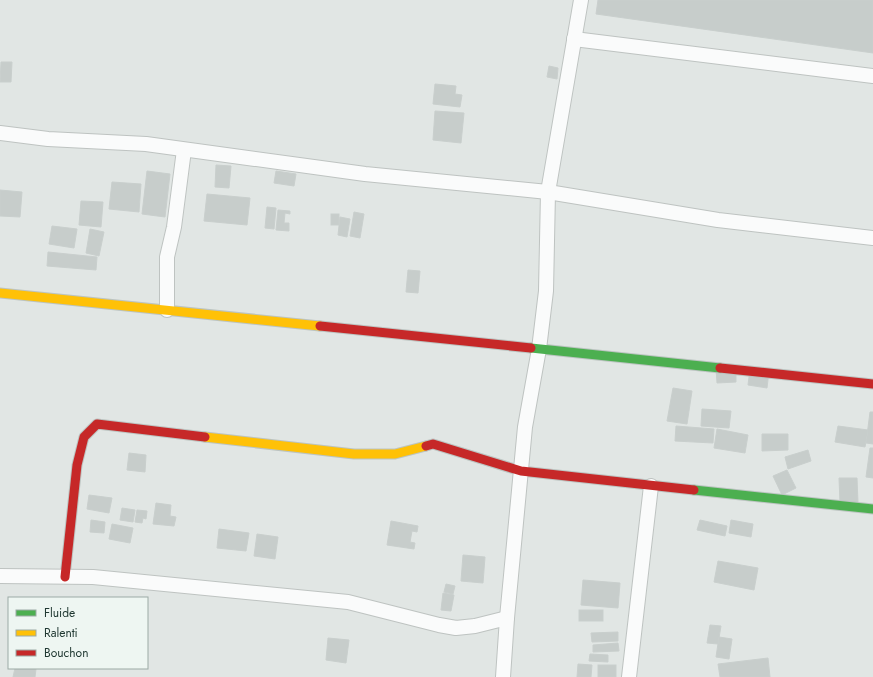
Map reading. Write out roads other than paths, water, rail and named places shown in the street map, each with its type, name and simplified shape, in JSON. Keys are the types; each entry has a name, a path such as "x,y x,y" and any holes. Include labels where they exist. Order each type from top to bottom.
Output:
{"street":[{"path":"503,677 525,427 539,349 546,291 548,192 581,0"},
{"path":"574,39 873,76"},
{"path":"0,133 48,139 146,144 365,174 548,192 718,220 873,238"},
{"path":"167,310 167,256 174,227 184,150"},
{"path":"0,293 873,384"},
{"path":"65,577 77,465 84,436 97,424 354,454 395,454 433,444 521,471 873,509"},
{"path":"629,677 651,486"},
{"path":"0,576 93,577 348,602 456,628 475,626 507,618"}]}
